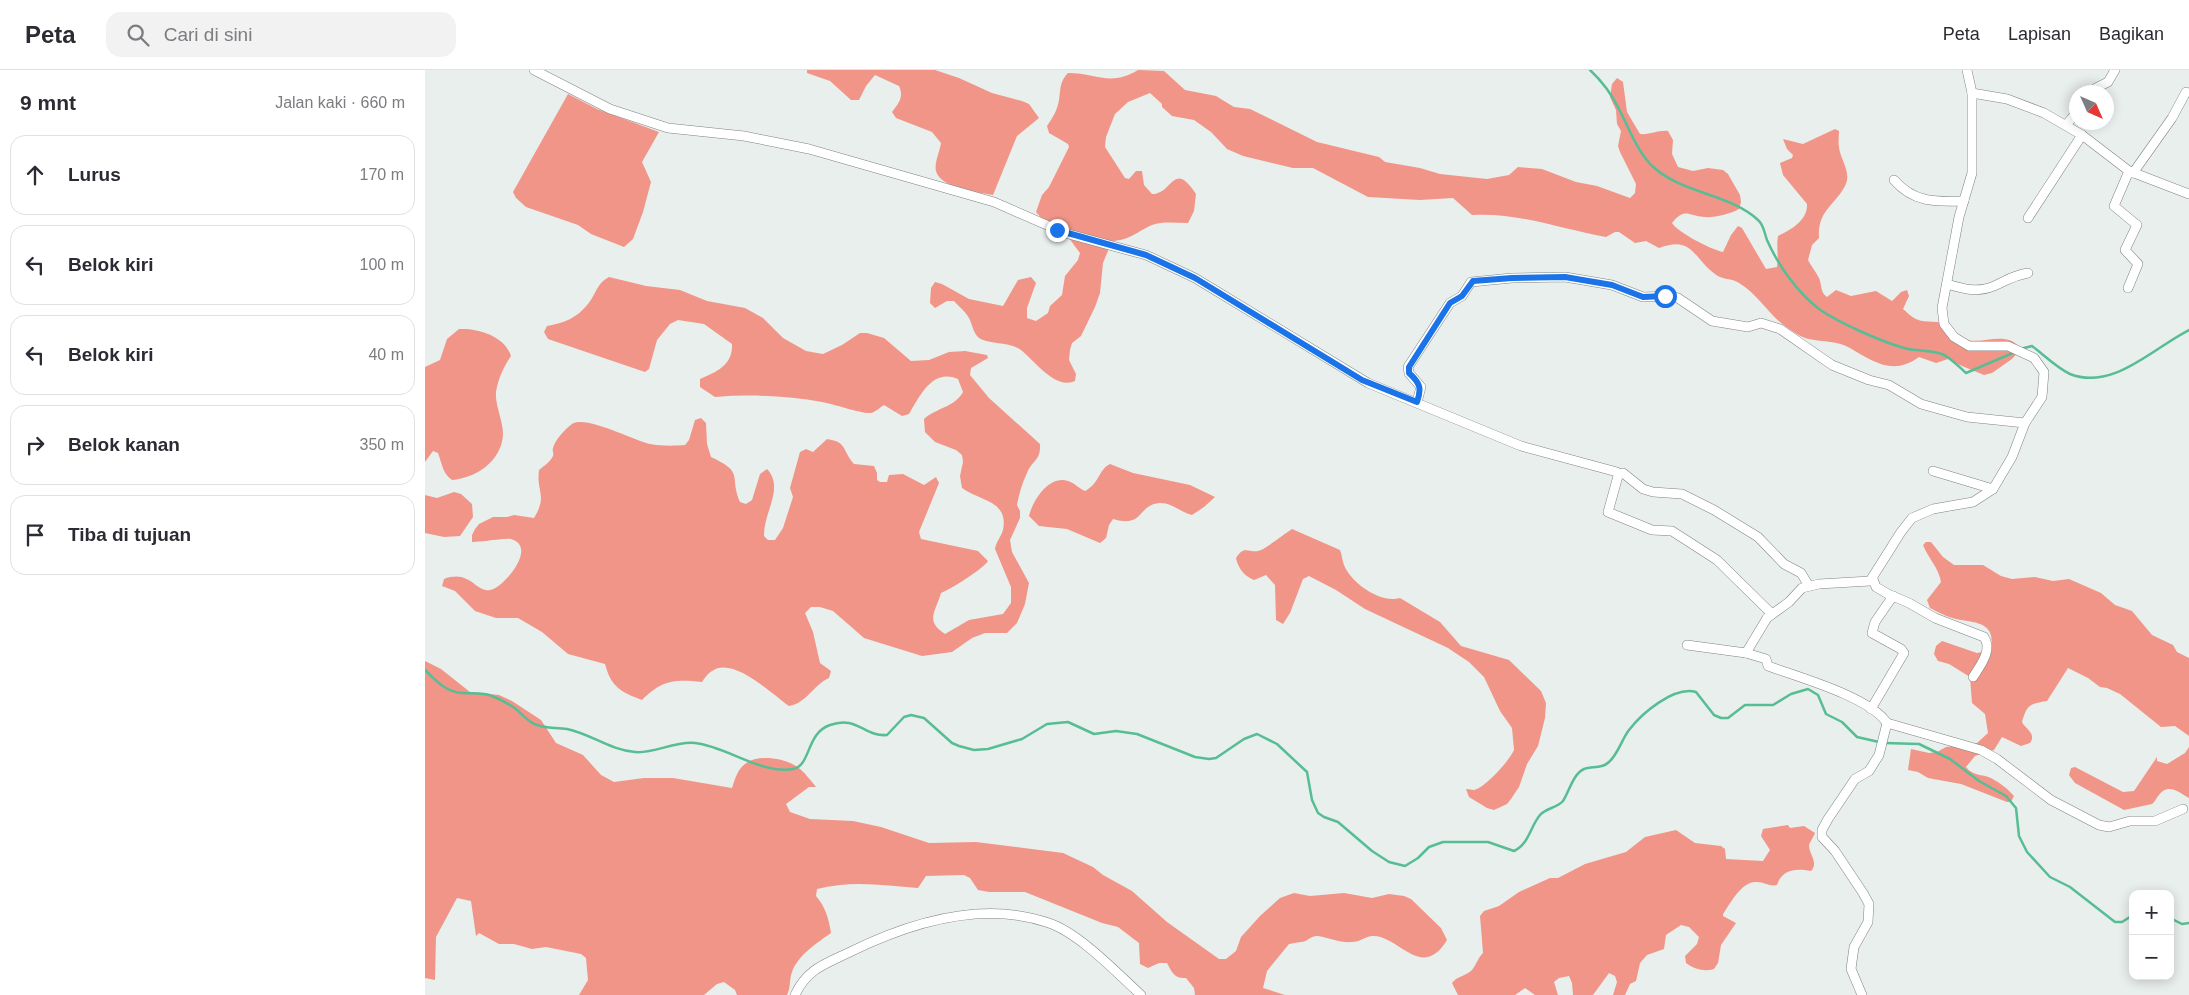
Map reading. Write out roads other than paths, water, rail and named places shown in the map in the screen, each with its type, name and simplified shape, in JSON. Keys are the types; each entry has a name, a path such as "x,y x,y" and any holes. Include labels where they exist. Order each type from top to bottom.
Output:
{"street":[{"path":"534,70 610,109 668,128 744,136 809,149 994,202 1065,233 1146,255 1195,278 1362,380 1521,446 1615,471 1618,474 1623,473 1643,488 1653,492 1682,494 1714,510 1758,537 1787,566 1801,573 1809,586"},
{"path":"1746,653 1767,618 1789,602 1802,588 1862,583 1873,579 1901,532 1912,518 1933,509 1973,502 1993,489 2011,457 2025,423 2042,397 2045,380 2041,366 2035,358 2015,348 1969,346 1954,337 1944,324 1942,315 1959,217 1972,173 1972,92 1967,70"},
{"path":"2102,85 2108,82 2115,70"},
{"path":"1972,92 2014,101 2066,125 2131,172 2189,194"},
{"path":"2128,288 2138,264 2125,250 2137,224 2114,206 2131,172 2172,118 2186,92"},
{"path":"2066,125 2069,121"},
{"path":"2028,218 2082,135"},
{"path":"1894,180 1904,192 1934,202 1964,201"},
{"path":"1947,284 1969,290 1978,290 1994,286 2013,275 2028,273"},
{"path":"1417,402 1421,386 1409,373 1409,367 1450,303 1462,296 1469,284 1475,281 1512,278 1565,277 1612,285 1643,297 1665,296 1678,298 1712,321 1748,327 1761,323 1786,333 1832,365 1869,380 1889,385 1921,404 1967,417 2025,423"},
{"path":"1933,472 1993,489"},
{"path":"1618,474 1608,510 1609,514 1652,530 1671,532 1717,560 1772,614"},
{"path":"1873,579 1876,587 1935,618 1984,637 1988,648 1973,678"},
{"path":"1871,709 1904,652 1872,633 1875,622 1893,596"},
{"path":"1687,645 1746,653 1766,659 1768,666 1854,699 1881,714 1887,723 1981,750 1997,759 2051,800 2099,824 2109,827 2130,821 2155,821 2183,809"},
{"path":"1862,995 1851,968 1854,947 1869,922 1869,904 1829,843 1823,837 1822,830 1855,779 1869,771 1881,750 1887,723"},
{"path":"795,995 807,974 823,964 880,937 906,927 957,916 991,914 1026,916 1068,931 1141,995"}],"waterway":[{"path":"1590,70 1610,93 1637,145 1651,165 1663,175 1676,182 1733,204 1758,220 1763,226 1767,240 1782,268 1803,295 1819,309 1850,326 1887,342 1908,349 1945,355 1966,373 2015,352"},
{"path":"2020,349 2032,346 2055,365 2070,374 2086,378 2102,377 2132,365 2189,330"},
{"path":"425,670 451,691 492,696 513,707 534,724 576,731 626,751 642,752 679,744 695,743 707,745 757,764 781,770 799,767 817,735 822,729 830,725 839,723 854,724 872,733 887,735 904,717 911,715 924,718 952,743 974,750 988,749 1022,739 1047,724 1068,722 1094,734 1116,731 1137,734 1195,757 1209,759 1216,758 1244,739 1257,734 1277,744 1307,772 1312,800 1318,813 1338,822 1372,851 1389,862 1405,866 1418,858 1429,847 1443,842 1488,842 1514,851 1519,848 1526,840 1540,815 1563,801 1580,771 1603,766 1609,762 1635,723 1659,702 1678,693 1696,692 1714,715 1728,718 1745,705 1773,705 1791,694 1808,689 1818,695 1826,714 1842,722 1857,737 1879,742"},
{"path":"1884,743 1919,744 1950,759 1979,781 2006,796 2016,808 2019,836 2027,852 2050,877 2070,887 2115,922 2122,922 2129,918"},
{"path":"2174,920 2182,924 2189,923"}]}
